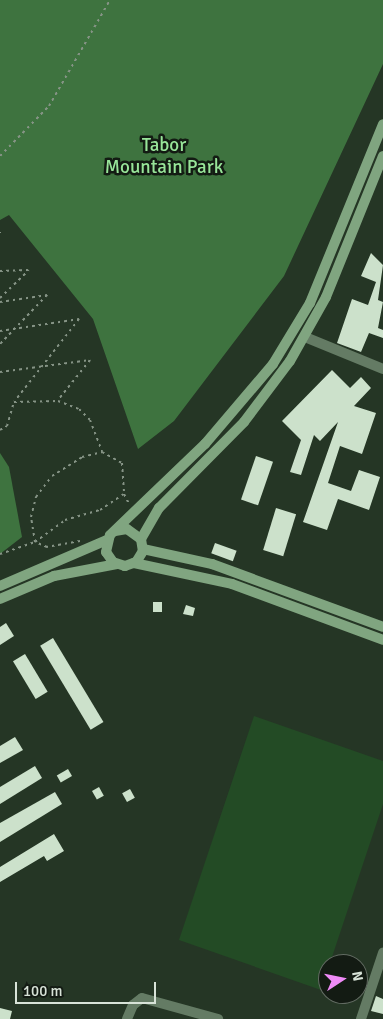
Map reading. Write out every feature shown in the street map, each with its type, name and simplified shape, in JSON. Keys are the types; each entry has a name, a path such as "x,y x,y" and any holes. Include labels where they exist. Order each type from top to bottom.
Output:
{"street":[{"path":"0,586 107,540 205,444 273,364 310,303 383,124"},
{"path":"134,563 159,508 244,422 305,337 383,156"},
{"path":"305,337 383,369"},
{"path":"115,531 127,528 142,544 212,564 383,627"},
{"path":"107,540 106,552 117,564"},
{"path":"0,599 54,576 117,564 134,563 232,584 383,640"},
{"path":"361,1019 383,952"},
{"path":"127,1019 133,1005 142,998 218,1019"}],"path":[{"path":"0,156 49,106 110,0"},
{"path":"0,271 29,270 0,298"},
{"path":"0,302 47,295 0,344"},
{"path":"0,331 79,319 40,366 14,402 7,426 0,430"},
{"path":"0,372 90,360 58,401"},
{"path":"14,402 58,401 79,409 90,420 102,452"},
{"path":"35,542 31,517 36,497 52,476 82,456 102,452 122,463 124,494 133,513"},
{"path":"0,554 35,542 65,520 100,510 124,494"},
{"path":"35,542 47,547 80,541 93,546"}],"green space":[{"name":"Tabor Mountain Park","path":"0,0 383,0 383,64 284,276 174,421 138,449 93,319 9,215 0,220"},
{"path":"0,453 9,467 22,537 0,554"},
{"path":"254,716 383,761 383,804 333,954 318,954 318,989 179,940"}],"building":[{"path":"371,253 383,265 378,300 383,302 378,328 383,330 383,338 369,333 361,352 337,343 352,299 368,305 376,282 361,276"},
{"path":"332,370 350,388 361,377 371,388 354,406 376,413 362,454 340,446 328,483 351,491 359,470 380,477 369,510 338,499 327,530 303,522 338,422 320,441 314,435 301,475 290,472 301,440 282,421"},
{"path":"256,456 273,462 258,505 241,499"},
{"path":"276,508 296,514 283,556 263,550"},
{"path":"215,543 237,551 233,561 211,553"},
{"path":"153,602 162,602 162,612 153,612"},
{"path":"186,605 195,608 193,616 183,614"},
{"path":"6,623 14,636 0,645 0,627"},
{"path":"53,638 103,722 91,730 40,646"},
{"path":"25,654 48,692 36,699 13,661"},
{"path":"15,737 23,750 0,763 0,746"},
{"path":"35,766 42,778 0,804 0,787"},
{"path":"68,769 72,776 61,782 57,776"},
{"path":"99,787 104,796 97,800 92,791"},
{"path":"130,789 135,798 127,802 122,793"},
{"path":"55,792 62,804 0,842 0,823"},
{"path":"54,834 64,851 47,861 44,856 0,882 0,867"},
{"path":"376,996 383,999 383,1014 371,1011"},
{"path":"0,1008 12,1011 10,1019 0,1019"}]}
